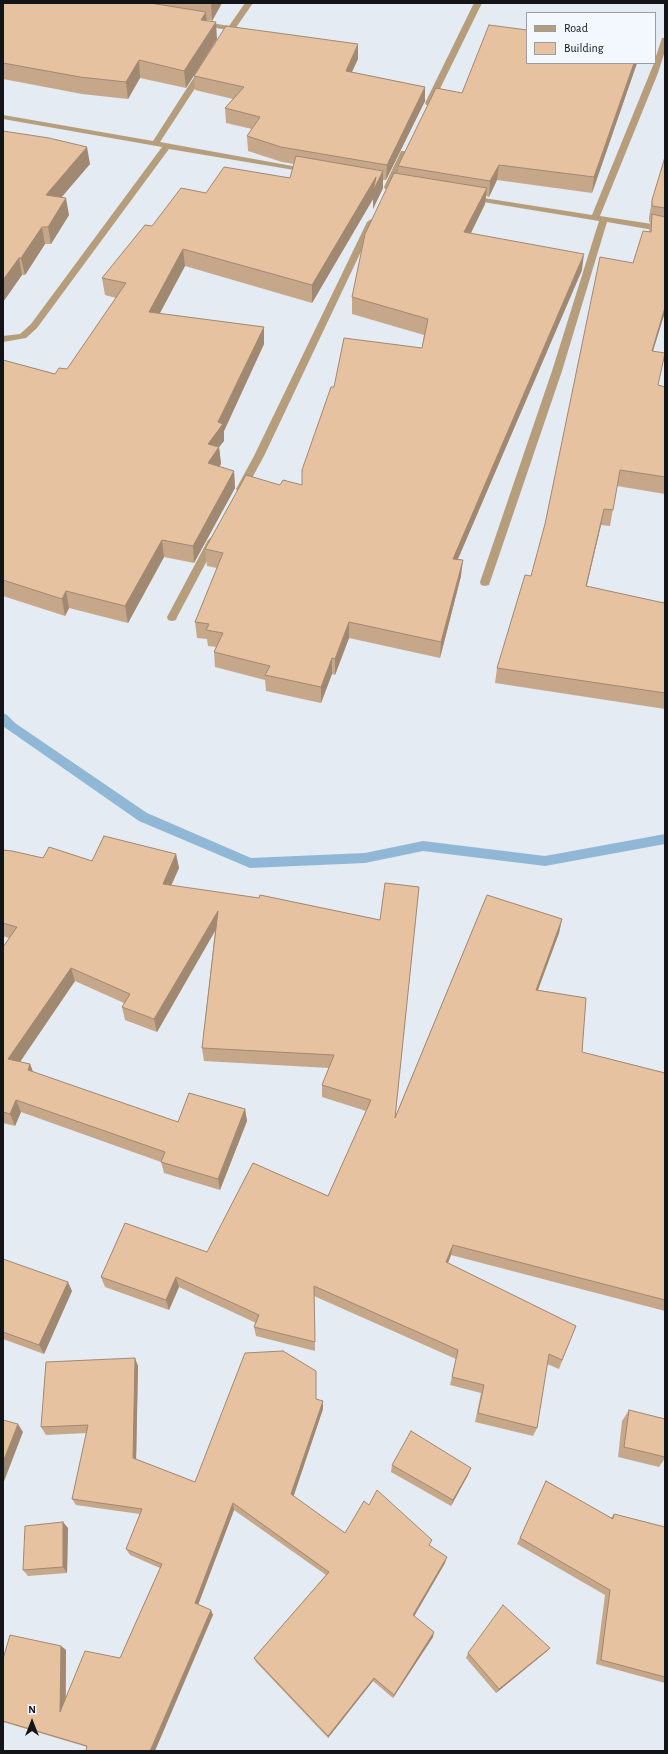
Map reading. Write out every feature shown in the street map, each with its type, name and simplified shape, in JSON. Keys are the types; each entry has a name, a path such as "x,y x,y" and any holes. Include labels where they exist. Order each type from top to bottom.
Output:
{"street":[{"path":"218,47 249,3"},
{"path":"426,108 478,3"},
{"path":"192,22 230,28"},
{"path":"485,582 558,371 590,261 600,218 665,40"},
{"path":"156,143 210,60"},
{"path":"3,117 320,173"},
{"path":"388,187 409,143"},
{"path":"3,339 23,336 34,326 168,145"},
{"path":"465,197 665,229"},
{"path":"236,498 262,449 375,214"},
{"path":"172,617 217,533"}],"building":[{"path":"3,3 150,3 206,12 201,20 216,22 184,71 139,60 126,82 80,77 3,63"},
{"path":"489,25 526,30 526,64 634,64 594,177 499,165 490,181 398,166 436,88 462,93"},
{"path":"226,26 358,44 346,71 425,87 387,165 281,147 247,136 260,117 225,108 244,87 194,76"},
{"path":"3,131 49,138 87,147 46,195 66,198 48,227 42,227 21,258 19,258 3,280"},
{"path":"296,156 383,171 373,191 376,177 312,285 183,249 149,312 264,327 218,422 223,424 208,444 219,447 208,463 234,471 193,546 162,540 125,606 66,591 62,599 3,580 3,360 55,374 59,368 67,369 126,283 102,278 145,225 152,226 181,188 206,193 224,167 290,178"},
{"path":"665,157 665,208 652,206 652,200"},
{"path":"394,173 487,188 464,232 584,254 453,559 463,560 441,642 349,622 335,659 332,658 321,687 265,675 270,666 214,652 223,633 206,630 209,624 195,622 223,553 205,549 246,475 280,485 283,480 302,485 302,470 331,387 334,387 344,338 422,348 428,319 352,297 365,234"},
{"path":"652,214 665,217 665,307 652,351 665,353 658,385 665,387 665,477 620,470 613,510 604,509 586,586 664,603 665,599 665,693 497,668 525,575 531,576 545,524 600,257 633,263 643,231 651,232"},
{"path":"104,836 176,854 163,884 259,898 260,895 380,920 385,883 419,887 395,1118 487,895 562,919 536,990 586,998 582,1052 665,1073 665,1300 453,1245 446,1262 576,1326 562,1360 549,1354 537,1428 478,1413 484,1385 452,1377 458,1350 314,1286 315,1342 254,1327 259,1315 176,1277 166,1300 101,1277 125,1223 207,1252 253,1163 328,1196 371,1100 322,1085 334,1055 202,1048 218,911 154,1019 122,1007 130,994 71,968 8,1059 30,1064 28,1070 178,1122 189,1093 245,1109 218,1179 161,1162 165,1152 16,1100 10,1114 3,1112 3,947 17,927 3,923 3,850 43,858 49,847 92,861"},
{"path":"3,1259 68,1282 39,1345 3,1332"},
{"path":"283,1351 316,1371 316,1399 323,1401 291,1494 345,1533 364,1501 369,1505 377,1490 432,1540 429,1545 447,1557 413,1615 434,1632 394,1695 374,1678 328,1736 254,1658 329,1572 233,1503 195,1603 211,1610 150,1751 86,1751 87,1746 3,1721 3,1659 10,1635 61,1646 60,1712 85,1651 120,1658 162,1564 126,1549 142,1509 72,1499 88,1425 41,1427 46,1362 135,1358 133,1458 195,1482 245,1353"},
{"path":"629,1410 665,1419 665,1457 624,1447"},
{"path":"3,1420 18,1424 3,1462"},
{"path":"411,1431 471,1468 453,1500 392,1465"},
{"path":"546,1481 613,1519 614,1514 665,1527 665,1677 601,1660 610,1590 520,1538"},
{"path":"63,1522 63,1567 23,1570 25,1526"},
{"path":"503,1605 550,1648 499,1689 468,1653"}],"waterway":[{"path":"3,718 11,726 143,817 250,863 365,858 423,846 545,861 665,839"}]}
